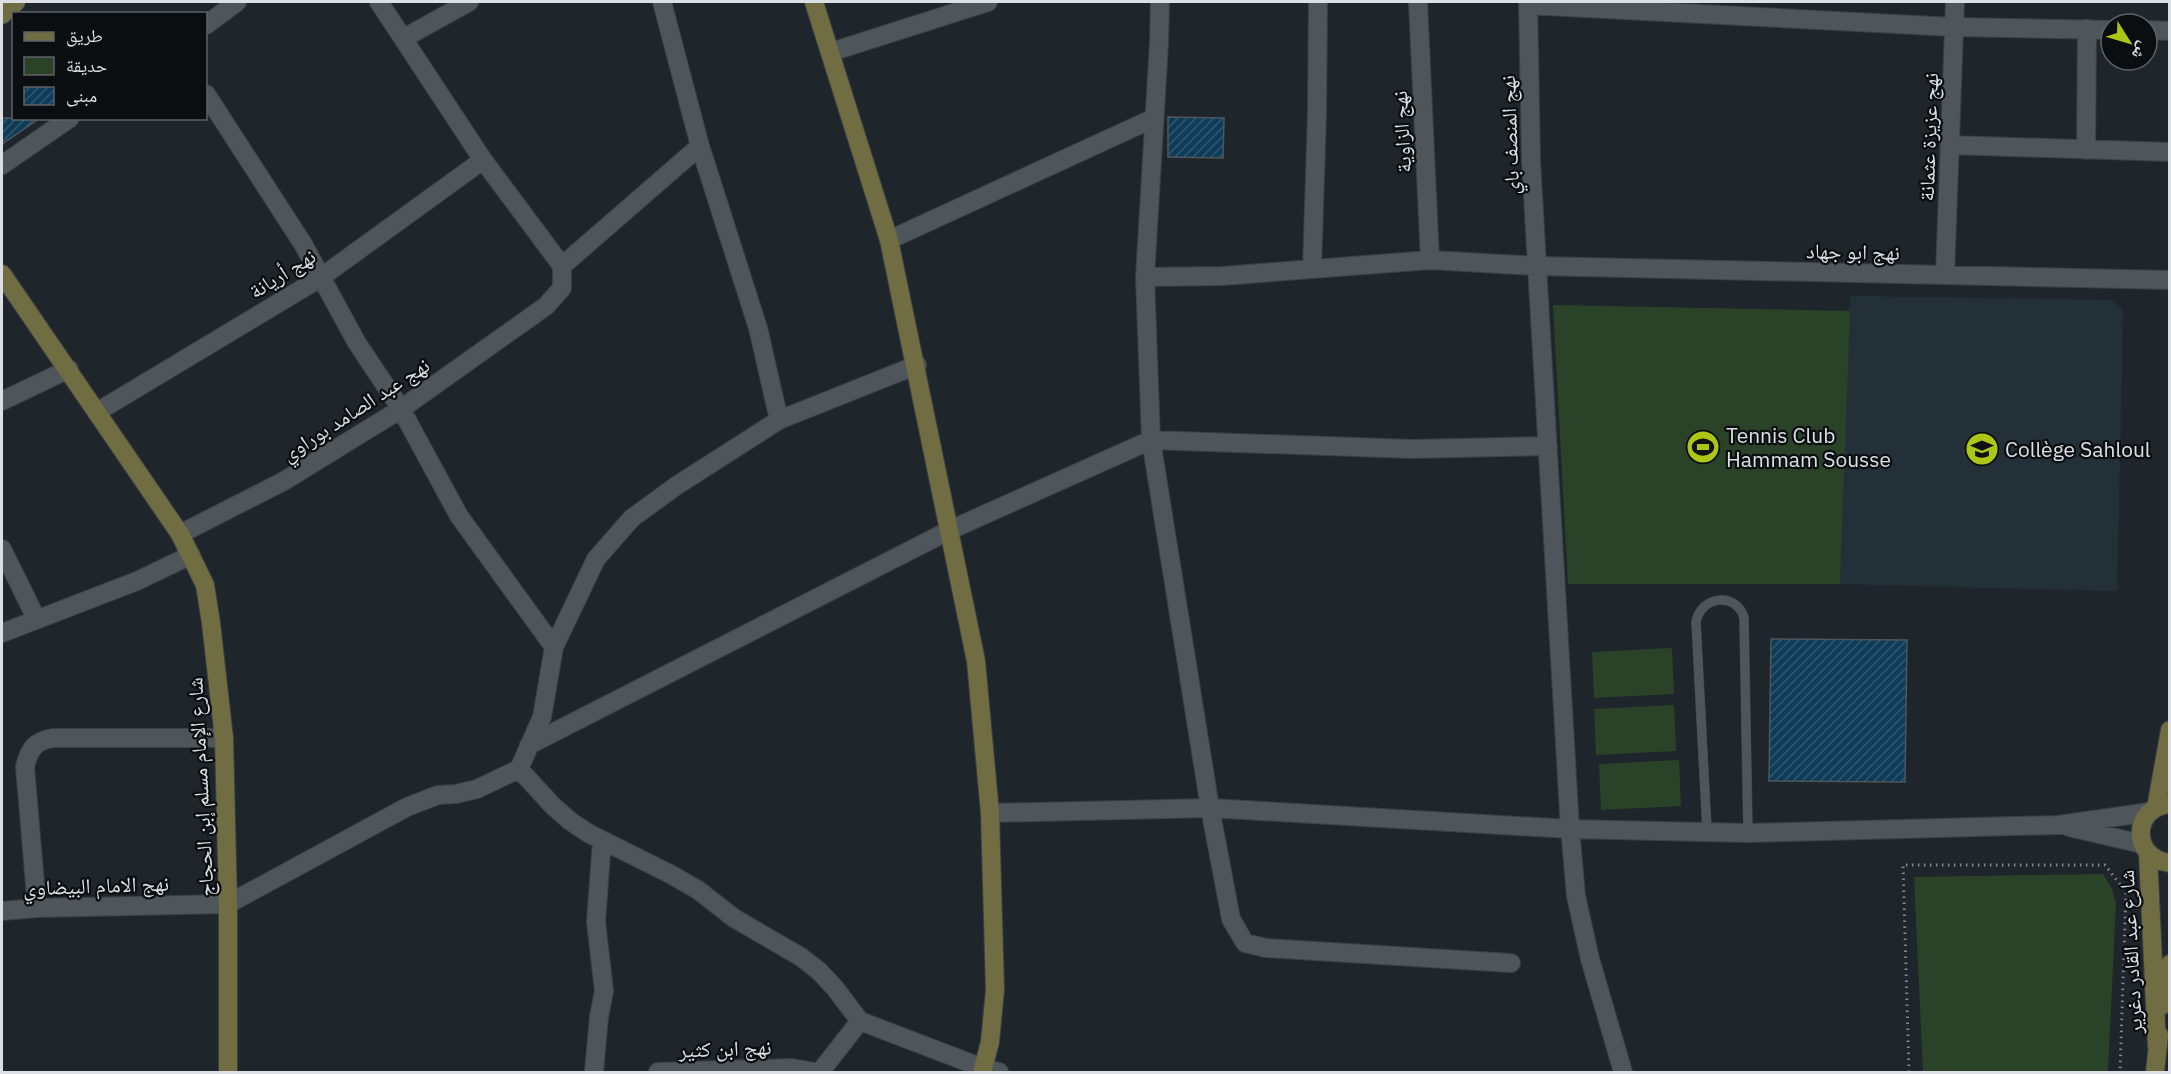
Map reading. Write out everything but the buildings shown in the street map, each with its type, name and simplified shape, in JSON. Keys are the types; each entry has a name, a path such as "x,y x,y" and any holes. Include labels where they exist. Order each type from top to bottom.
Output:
{"street":[{"path":"2,9 14,2"},
{"path":"2,15 14,2"},
{"path":"207,24 237,2"},
{"path":"379,2 483,160 562,266 700,146"},
{"path":"404,38 469,2"},
{"path":"662,2 700,146 758,328 779,420"},
{"path":"519,769 570,821 698,890 734,918 801,957 819,971 860,1021 988,1071 995,990 990,813 976,661 890,240 814,2"},
{"path":"831,52 988,2"},
{"path":"1160,2 1145,278 1151,440 1210,808 1231,919 1245,943 1266,948 1511,963"},
{"path":"1312,269 1318,2"},
{"name":"نهج الزاوية","path":"1418,2 1430,260"},
{"name":"نهج عزيزة عثمانة","path":"1945,275 1955,2"},
{"path":"1528,3 1669,7 1954,27 2099,30"},
{"name":"نهج المنصف باي","path":"1528,3 1536,266 1570,829 1576,896 1590,959 1623,1072"},
{"path":"2086,150 2087,29"},
{"path":"207,96 303,243 357,344 401,409 459,516 554,647"},
{"path":"890,240 1154,118"},
{"path":"2,165 67,120"},
{"path":"1950,145 2169,152"},
{"name":"نهج أريانة","path":"97,412 321,278 483,160"},
{"name":"نهج ابو جهاد","path":"1145,278 1222,276 1430,260 1536,266 2169,280"},
{"name":"نهج عبد الصامد بوراوي","path":"180,534 284,481 401,409 546,306 561,288 562,266"},
{"name":"شارع اﻹمام مسلم إبن الحجاج","path":"2,274 180,534 205,585 224,738 228,904 228,1072"},
{"path":"228,904 407,807 438,795 477,789 519,769 542,717 554,647 596,559 632,518 676,486 779,420 917,365"},
{"path":"2,400 69,369"},
{"path":"529,745 950,530 1151,440 1401,449 1548,446"},
{"path":"2,549 36,618"},
{"path":"2,633 36,618 94,598 191,555"},
{"path":"990,813 1210,808 1594,831 1748,833 2058,825 2158,808 2169,730"},
{"path":"37,908 25,767 34,745 41,740 53,738 224,738"},
{"name":"شارع عبد القادر دغرير","path":"2156,1072 2157,1047 2145,849 2141,826 2158,808"},
{"path":"2058,825 2145,849 2157,860 2169,863"},
{"path":"594,1072 599,1017 604,992 596,922 602,840"},
{"name":"نهج الامام البيضاوي","path":"2,911 37,908 228,904"},
{"name":"شارع عبد القادر دغرير","path":"2157,1047 2169,964"},
{"path":"820,1072 860,1021"},
{"name":"نهج ابن كثير","path":"658,1072 792,1068 815,1072"}],"lane":[{"path":"1707,831 1696,621 1698,611 1706,603 1720,600 1730,601 1737,605 1742,609 1744,618 1748,833"}],"path":[{"path":"1909,1072 1903,865 2105,865 2126,892 2120,1072"}],"shaded area":[{"name":"Collège Sahloul","path":"1850,296 2110,300 2120,307 2123,313 2117,591 1840,584"}],"green space":[{"name":"Tennis Club Hammam Sousse","path":"1553,305 1850,311 1840,584 1568,584"},
{"path":"1672,648 1674,694 1594,698 1592,652"},
{"path":"1674,705 1676,751 1596,755 1594,709"},
{"path":"1679,760 1681,806 1601,810 1599,764"},
{"path":"2103,874 2112,889 2116,903 2108,1072 1923,1072 1914,877"}],"place":[{"name":"Tennis Club Hammam Sousse","path":"1703,447"},
{"name":"Collège Sahloul","path":"1982,449"}]}
